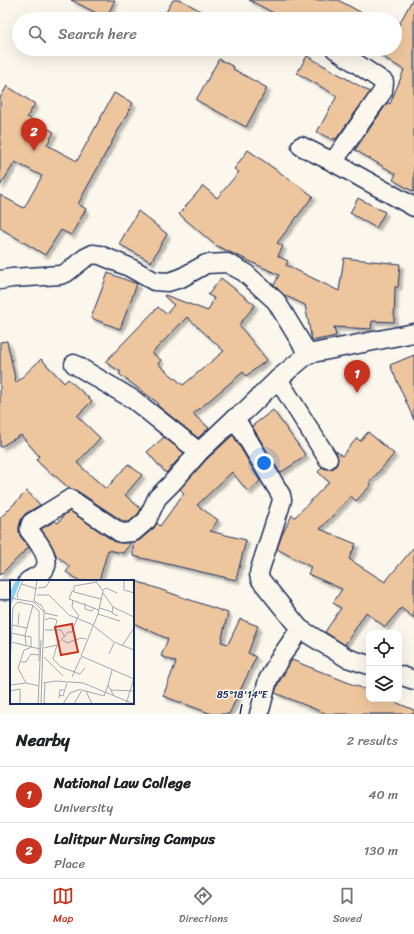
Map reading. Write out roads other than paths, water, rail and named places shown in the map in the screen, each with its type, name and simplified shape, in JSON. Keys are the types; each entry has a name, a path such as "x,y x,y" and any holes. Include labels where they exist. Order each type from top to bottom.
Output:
{"street":[{"path":"333,162 383,91 384,82 345,56"},
{"path":"301,146 414,207"},
{"path":"0,280 60,276 93,254 100,255 129,267 154,281 168,282 181,278 206,264 226,263 244,272 276,301 308,354"},
{"path":"30,580 45,569 46,561 43,551 29,530 31,523 70,498 121,533 133,532 147,520 157,498 199,452 278,379 308,354 414,333"},
{"path":"74,364 134,400 199,452"},
{"path":"278,379 328,459"},
{"path":"235,418 266,468 281,495 282,500 260,569 260,579 300,629 347,658 366,664"},
{"path":"259,714 268,680 280,658 300,629"},
{"path":"402,676 414,680"}],"place":[{"name":"Lalitpur Nursing Campus","path":"34,151"},
{"name":"National Law College","path":"357,393"}]}
